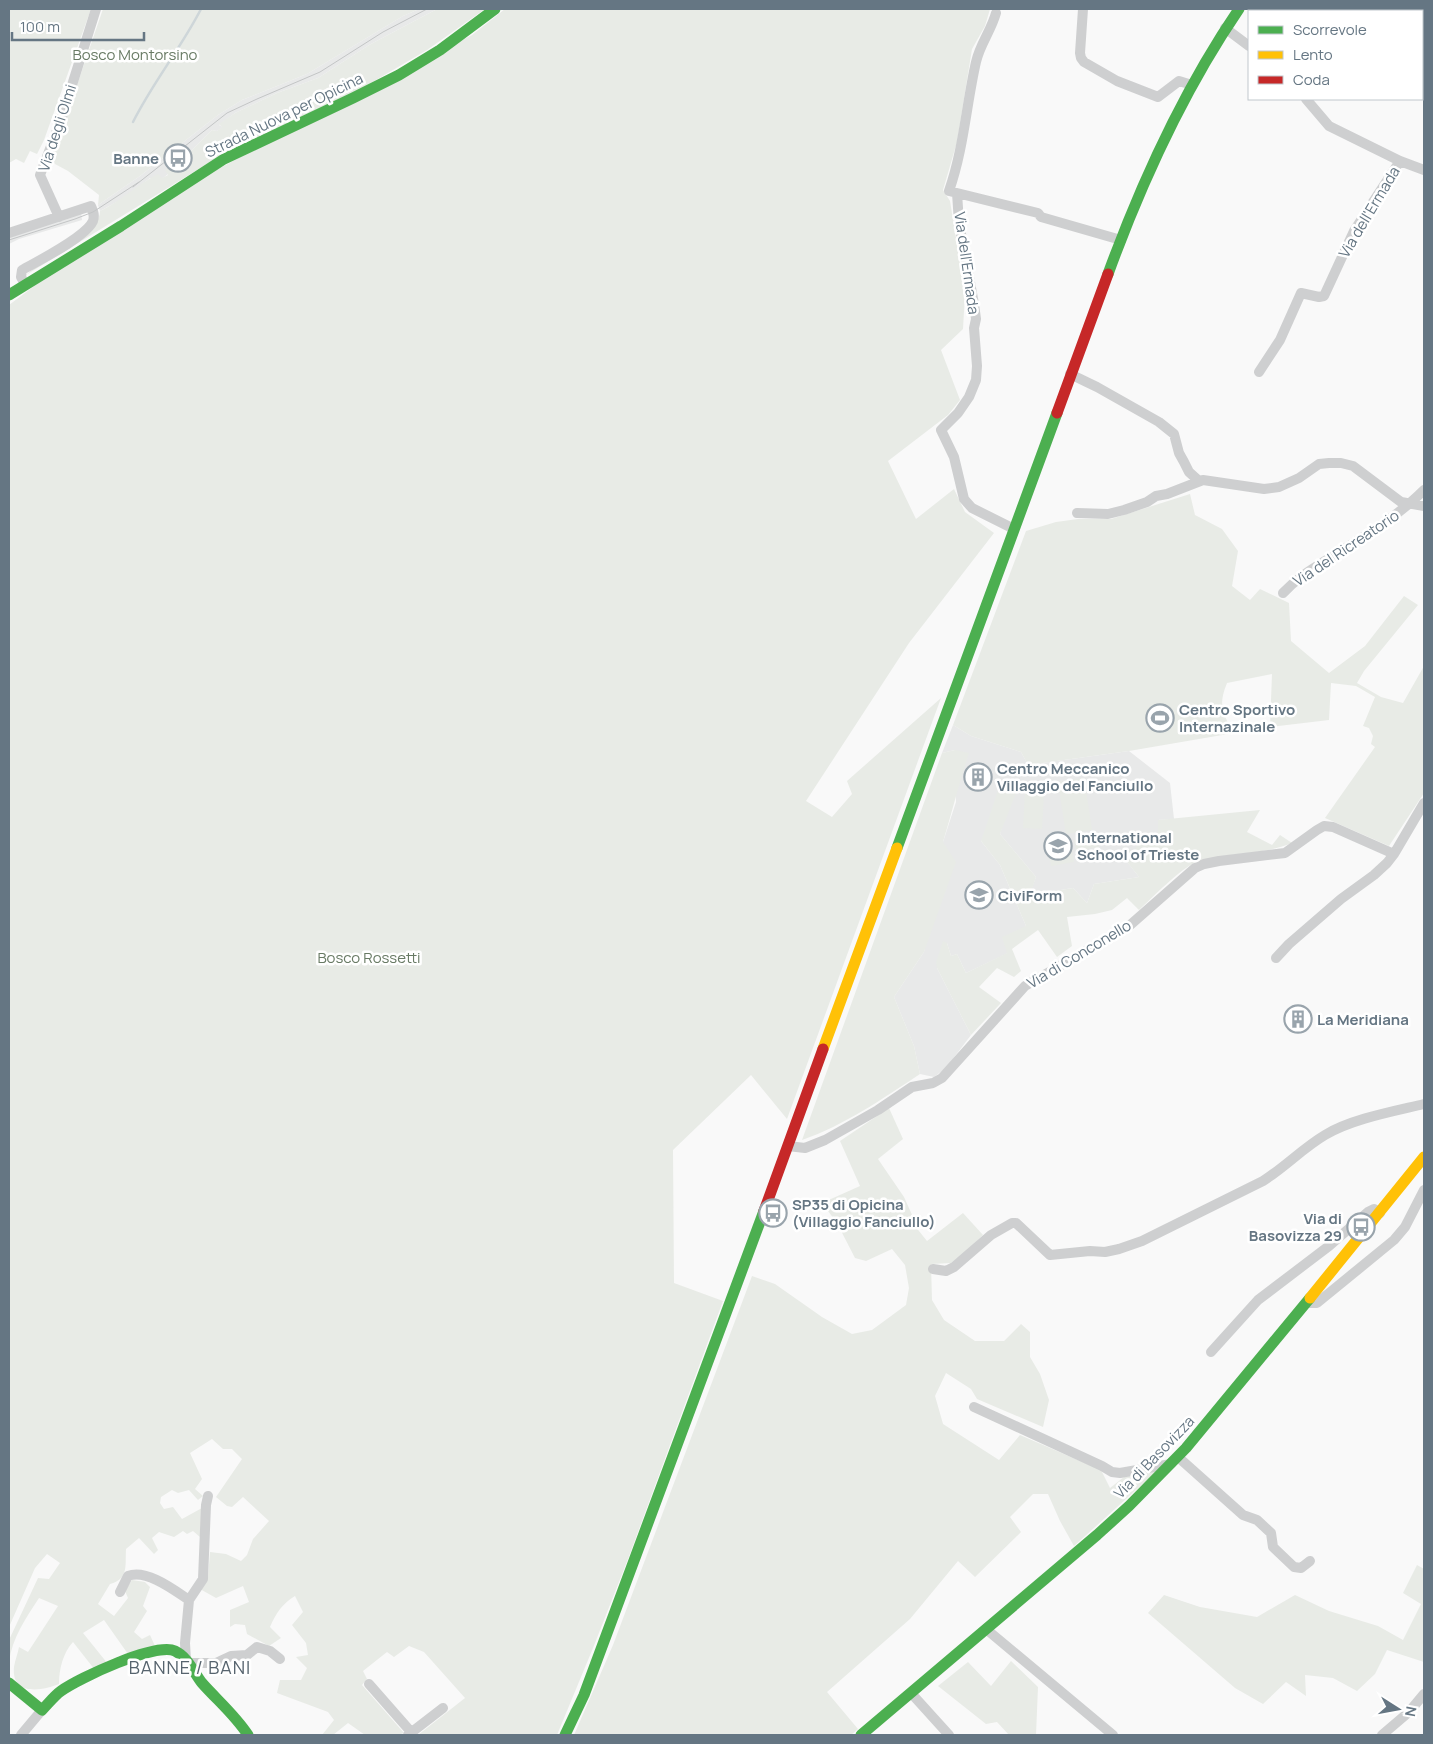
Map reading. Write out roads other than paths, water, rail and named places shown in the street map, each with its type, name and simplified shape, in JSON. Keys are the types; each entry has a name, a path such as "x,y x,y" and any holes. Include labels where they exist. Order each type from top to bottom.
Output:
{"main road":[{"name":"Strada Nuova per Opicina","path":"9,295 236,152 326,112 421,62 495,9"},
{"path":"565,1735 584,1695 621,1597 1070,374 1121,240 1145,179 1192,85 1225,28 1239,9"},
{"name":"Via di Basovizza","path":"862,1735 1123,1512 1175,1461 1218,1411 1424,1157"},
{"path":"9,1683 42,1710 60,1692 72,1685 145,1654 167,1648 178,1652 188,1661 195,1674 237,1719 248,1735"}],"street":[{"name":"Via degli Olmi","path":"59,217 40,175 96,9"},
{"path":"1083,9 1080,53 1084,62 1117,81 1158,97 1179,82 1192,85"},
{"name":"Via dell'Ermada","path":"996,13 993,26 980,47 976,62 965,130 956,172 949,191 1038,213 1041,217 1121,240"},
{"path":"1225,28 1248,45"},
{"name":"Via dell'Ermada","path":"1307,100 1329,126 1400,161 1424,170"},
{"name":"Via dell'Ermada","path":"1259,372 1280,340 1301,293 1319,297 1324,296 1354,231 1400,161"},
{"name":"Via dell'Ermada","path":"957,193 959,223 976,319 974,328 977,366 976,380 969,397 958,413 941,430 954,457 964,500 972,508 1014,529"},
{"path":"9,233 91,206 94,218 92,223 84,232 56,251 22,270 25,284"},
{"path":"1070,374 1159,422 1174,434 1179,453 1189,472 1199,481"},
{"name":"Via del Ricreatorio","path":"1077,513 1108,514 1124,510 1147,502 1156,496 1167,494 1199,481 1271,489 1289,484 1319,464 1353,466 1401,502 1424,506"},
{"name":"Via del Ricreatorio","path":"1283,593 1302,575 1410,504 1424,490"},
{"path":"1276,958 1288,944 1341,899 1381,869 1394,854 1424,803"},
{"name":"Via di Conconello","path":"788,1146 805,1148 878,1110 912,1087 934,1083 942,1078 1024,986 1128,926 1190,872 1204,864 1285,853 1324,826 1329,826 1394,854"},
{"path":"933,1269 946,1271 954,1267 991,1235 1012,1223 1016,1223 1050,1255 1090,1251 1105,1252 1119,1249 1142,1241 1263,1181 1306,1147 1339,1128 1424,1104"},
{"path":"1306,1302 1317,1303 1394,1240 1405,1227 1424,1190"},
{"path":"1211,1352 1258,1300 1330,1246 1368,1212 1374,1210 1380,1212"},
{"path":"974,1407 1112,1472 1120,1473 1175,1461 1243,1515 1257,1520 1271,1533 1273,1547 1294,1567 1301,1568 1310,1561"},
{"path":"208,1496 203,1579 189,1600 186,1643 188,1661 216,1663 231,1656 247,1655 257,1647 270,1651 280,1658"},
{"path":"120,1592 128,1576 134,1574 143,1575 163,1583 189,1600"},
{"path":"986,1629 1113,1735"},
{"path":"167,1648 186,1643"},
{"path":"369,1684 410,1734 443,1708"},
{"path":"911,1693 949,1735"},
{"path":"1382,1735 1409,1712 1424,1694"},
{"path":"21,1735 42,1710"}],"waterway":[{"path":"133,122 201,9"}],"tram line":[{"path":"133,187 227,113 320,72 383,32 427,9"},
{"path":"9,240 93,212 139,182"}],"place":[{"name":"Banne","path":"178,158"},
{"name":"Centro Sportivo Internazinale","path":"1160,718"},
{"name":"Centro Meccanico Villaggio del Fanciullo","path":"978,777"},
{"name":"International School of Trieste","path":"1058,846"},
{"name":"CiviForm","path":"979,895"},
{"name":"La Meridiana","path":"1298,1019"},
{"name":"SP35 di Opicina (Villaggio Fanciullo)","path":"773,1213"},
{"name":"Via di Basovizza 29","path":"1361,1227"}],"district":[{"name":"BANNE / BANI","path":"190,1667"}],"park label":[{"name":"Bosco Montorsino","path":"135,54"},
{"name":"Bosco Rossetti","path":"369,957"}]}
